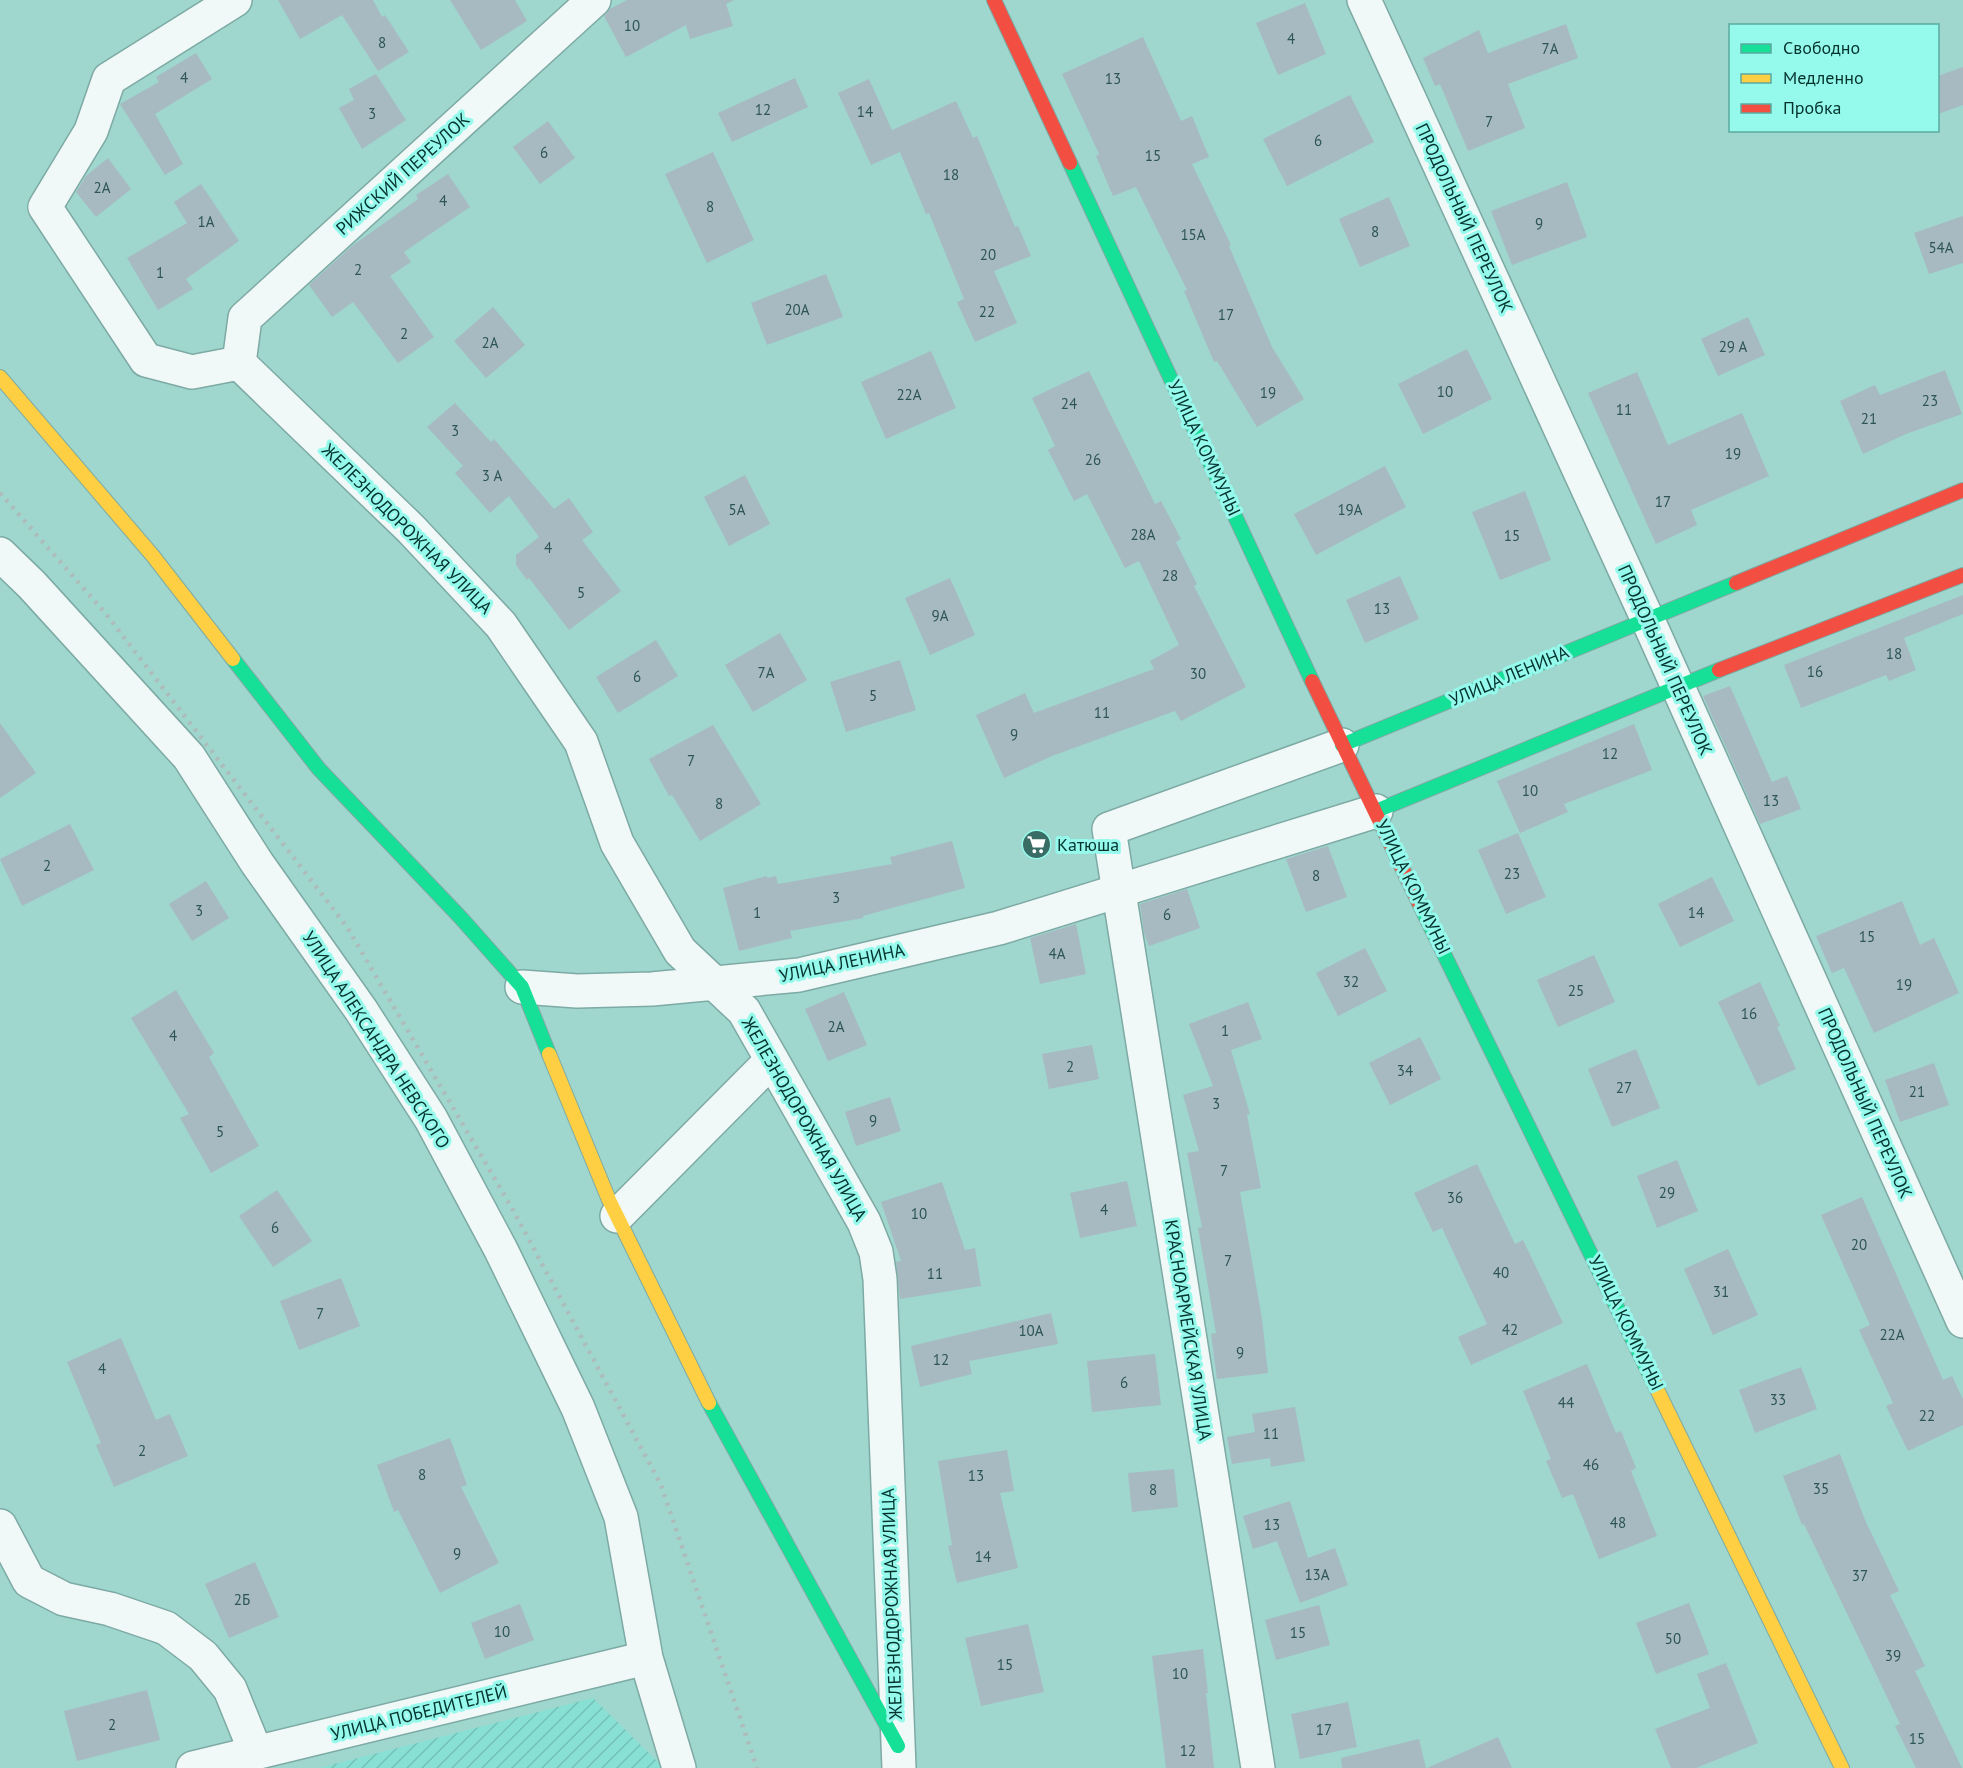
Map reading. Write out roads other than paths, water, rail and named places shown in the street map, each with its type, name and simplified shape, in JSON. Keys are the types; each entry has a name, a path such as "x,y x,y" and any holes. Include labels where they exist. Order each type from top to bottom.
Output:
{"street":[{"path":"235,0 109,79 91,131 45,207 146,360 192,372 238,363"},
{"name":"РИЖСКИЙ ПЕРЕУЛОК","path":"238,363 244,318 594,0"},
{"name":"УЛИЦА КОММУНЫ","path":"994,0 1342,744 1842,1768"},
{"name":"ПРОДОЛЬНЫЙ ПЕРЕУЛОК","path":"1364,0 1647,618 1963,1321"},
{"name":"ЖЕЛЕЗНОДОРОЖНАЯ УЛИЦА","path":"238,363 411,528 501,625 581,742 617,843 680,951 744,1011 864,1221 876,1252 883,1326 898,1757"},
{"path":"0,376 153,556 319,769 461,918 522,987 617,1216 706,1398 898,1757"},
{"name":"УЛИЦА ЛЕНИНА","path":"1119,891 1109,829 1342,744 1963,490"},
{"name":"УЛИЦА АЛЕКСАНДРА НЕВСКОГО","path":"0,554 32,585 189,757 257,863 361,1010 432,1119 501,1250 578,1408 596,1451 621,1517 646,1658 680,1768"},
{"name":"УЛИЦА ЛЕНИНА","path":"522,987 577,991 652,989 799,975 999,928 1376,811 1677,686 1963,575"},
{"name":"КРАСНОАРМЕЙСКАЯ УЛИЦА","path":"1119,891 1258,1768"},
{"path":"617,1216 772,1060"},
{"path":"0,1526 14,1581 64,1599 110,1609 166,1628 203,1656 230,1689 256,1753"},
{"name":"УЛИЦА ПОБЕДИТЕЛЕЙ","path":"193,1768 646,1658"}],"railway":[{"path":"0,493 106,614 347,927 513,1210 661,1485 757,1768"}],"place":[{"name":"Катюша","path":"1036,845"}]}
